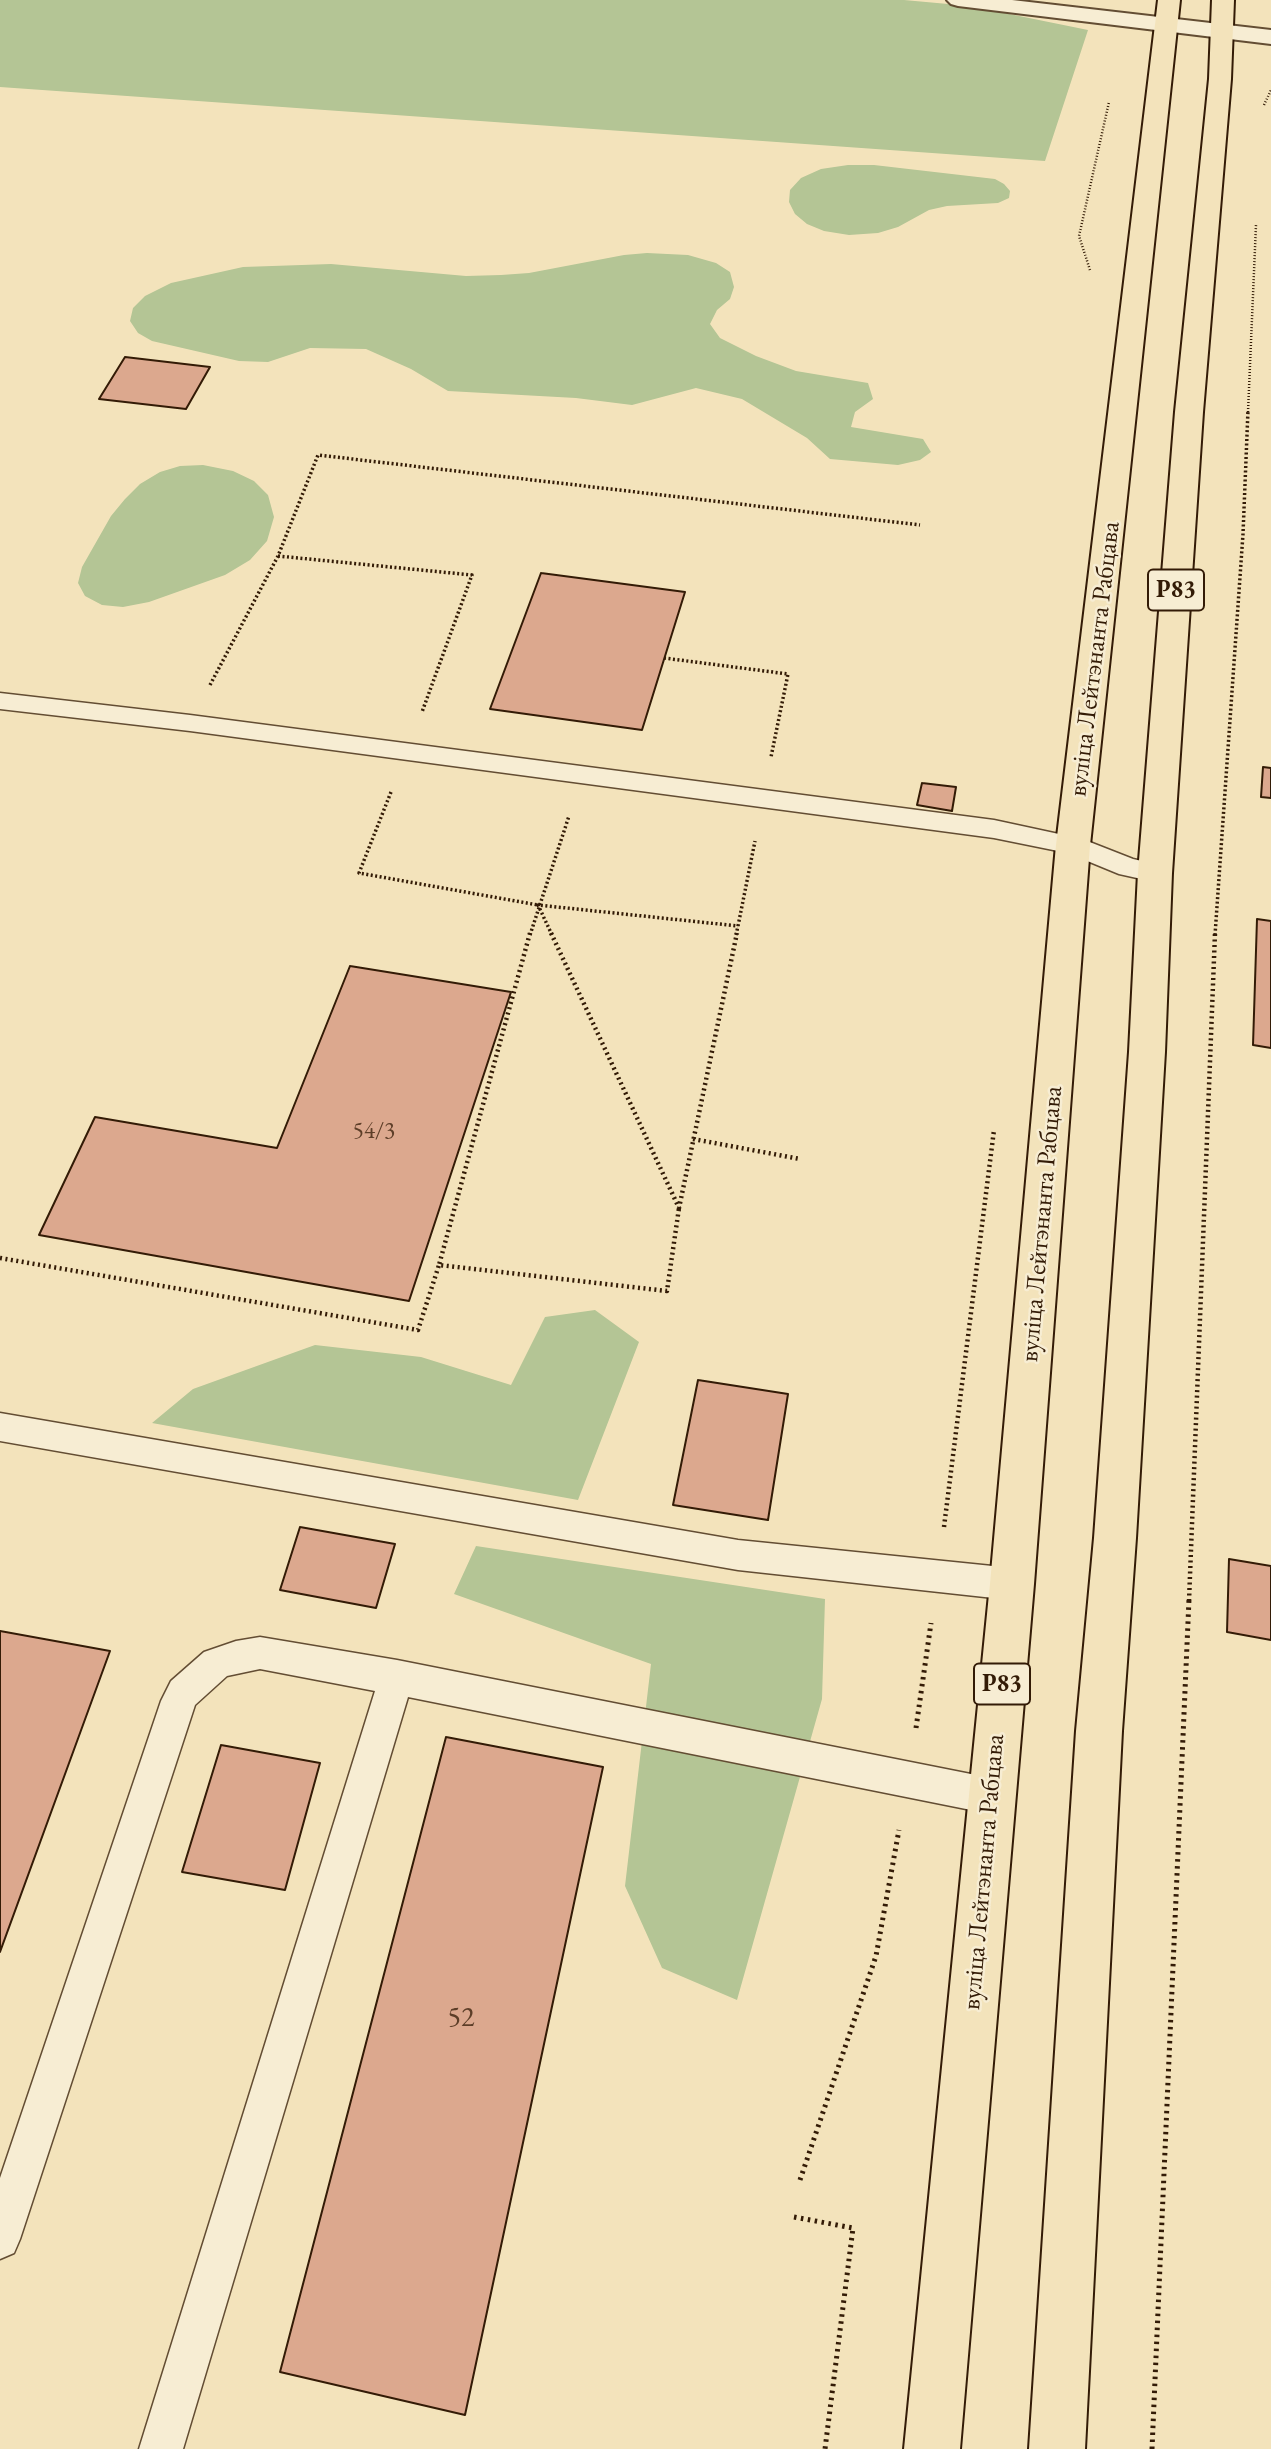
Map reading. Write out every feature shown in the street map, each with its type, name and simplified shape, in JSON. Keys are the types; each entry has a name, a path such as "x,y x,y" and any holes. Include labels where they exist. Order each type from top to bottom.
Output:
{"highway":[{"name":"вуліца Лейтэнанта Рабцава","path":"932,2449 1012,1584 1073,845 1169,0"},
{"name":"Р83","path":"1057,2449 1099,1731 1118,1496 1147,1052 1155,873 1189,412 1220,79 1223,0"}],"street":[{"path":"958,0 1271,37"}],"lane":[{"path":"0,701 190,723 994,829 1073,845 1128,867 1155,873"},
{"path":"0,1427 738,1555 1012,1584"},
{"path":"0,2239 173,1713 183,1693 216,1664 260,1653 397,1677 991,1796"},
{"path":"161,2449 397,1677"}],"path":[{"path":"1094,282 1079,236 1116,67 1114,19"},
{"path":"1261,114 1271,90"},
{"path":"1152,2449 1177,1923 1217,883 1243,534 1256,221"},
{"path":"190,723 278,556 318,455 920,525"},
{"path":"439,1265 667,1291 679,1208 788,674 664,658"},
{"path":"0,1258 418,1330 439,1265 538,905 584,776"},
{"path":"538,905 738,926"},
{"path":"538,905 679,1208"},
{"path":"800,2180 876,1956 908,1780 938,1575 995,1119"},
{"path":"693,1139 800,1159"},
{"path":"794,2217 852,2228 825,2449"}],"green space":[{"path":"0,0 904,0 970,6 1088,30 1045,161 0,87"},
{"path":"874,165 995,179 1010,191 1009,198 998,203 947,206 929,210 898,227 878,233 849,235 824,231 807,224 795,214 789,202 790,190 801,178 821,169"},
{"path":"647,253 688,255 716,263 730,272 734,287 730,299 717,310 710,324 720,338 756,356 796,371 868,383 873,399 855,412 851,427 923,439 931,452 920,460 898,465 830,459 807,438 742,399 696,388 632,405 576,398 448,391 411,369 366,349 310,348 268,362 239,361 152,341 138,333 130,321 133,308 145,296 171,283 243,267 331,264 466,276 501,275 529,273"},
{"path":"203,465 233,471 254,481 268,495 274,517 267,541 250,560 225,575 149,602 123,607 102,605 85,596 78,583 82,567 111,516 125,499 140,484 160,472 180,466"},
{"path":"595,1310 639,1342 578,1500 152,1423 193,1389 315,1345 421,1357 511,1385 545,1317"},
{"path":"476,1546 825,1599 822,1699 737,2000 662,1968 625,1886 651,1664 454,1594"}],"building":[{"path":"125,357 210,367 186,409 99,399"},
{"path":"541,573 685,592 642,730 490,709"},
{"path":"1263,767 1271,768 1271,798 1261,797"},
{"path":"922,783 956,787 952,811 917,805"},
{"path":"1257,919 1271,921 1271,1048 1253,1045"},
{"path":"350,966 511,992 409,1301 39,1235 95,1117 277,1148"},
{"path":"698,1380 788,1394 768,1520 673,1505"},
{"path":"300,1527 395,1544 376,1608 280,1590"},
{"path":"1229,1559 1271,1566 1271,1640 1227,1632"},
{"path":"0,1631 110,1651 0,1952"},
{"path":"446,1737 603,1767 465,2415 280,2372"},
{"path":"221,1745 320,1763 285,1890 182,1872"}]}
